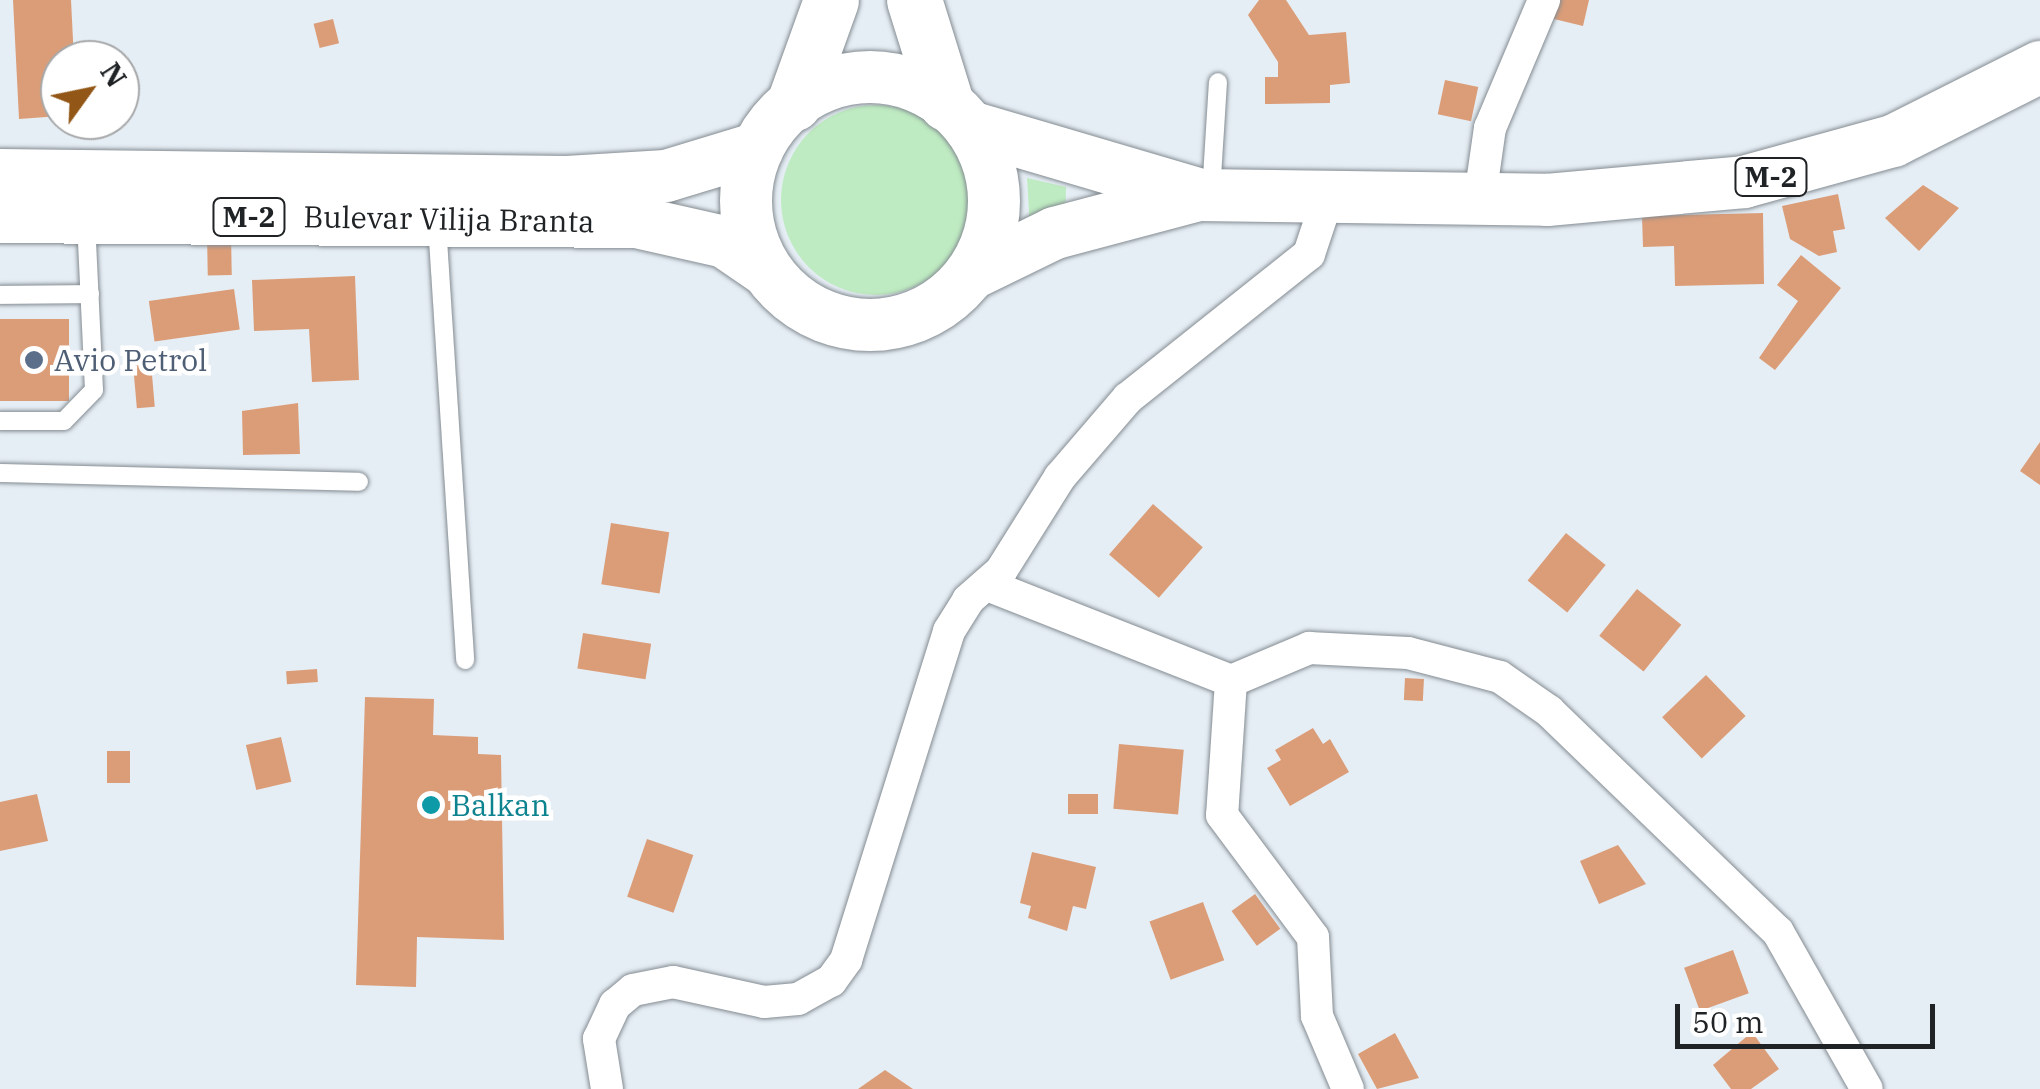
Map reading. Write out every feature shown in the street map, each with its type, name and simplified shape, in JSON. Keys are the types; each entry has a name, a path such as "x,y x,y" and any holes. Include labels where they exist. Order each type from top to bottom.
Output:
{"highway":[{"path":"794,103 831,0"},
{"path":"914,0 958,115"}],"main road":[{"name":"M-2","path":"1205,194 958,115 910,84 870,76 829,84 794,103 758,148 746,210 767,270 816,313 879,326 921,315 971,274 1055,233 1205,194 1645,196 1791,172 1893,141 2040,67"},
{"name":"M-2","path":"958,115 989,167 994,200 990,234 971,274"},
{"name":"Bulevar Vilija Branta","path":"0,175 567,182 666,176 758,148"},
{"name":"Bulevar Vilija Branta","path":"0,216 437,219 670,227 725,242 767,270"}],"street":[{"path":"1480,197 1490,128 1544,0"},
{"path":"607,1089 599,1039 615,1005 633,990 673,982 764,1002 798,999 831,982 846,960 949,631 968,600 990,586 1060,477 1128,398 1310,254 1328,196"},
{"path":"990,586 1231,682"},
{"path":"1231,682 1286,652 1366,648 1476,667 1522,690 1778,932 1867,1089"},
{"path":"1231,682 1222,815 1313,937 1317,1016 1348,1089"}],"lane":[{"path":"1205,194 1218,82"},
{"path":"0,420 64,421 87,406 94,390 86,217"},
{"path":"437,219 465,660"},
{"path":"0,295 90,294"},
{"path":"0,474 359,482"}],"green space":[{"path":"876,105 912,112 943,133 964,164 971,200 964,236 943,267 912,288 876,295 840,288 809,267 788,236 781,200 788,164 809,133 840,112"},
{"path":"1027,178 1066,187 1065,223 1030,229"}],"building":[{"path":"13,0 71,0 73,40 40,40 40,117 19,119"},
{"path":"1259,0 1286,0 1309,35 1346,32 1350,83 1330,85 1330,103 1265,104 1265,77 1278,77 1278,62 1248,15"},
{"path":"1558,0 1589,0 1583,26 1554,19"},
{"path":"333,19 339,43 320,48 314,24"},
{"path":"1445,80 1478,87 1471,121 1438,114"},
{"path":"1923,185 1959,208 1919,251 1885,218"},
{"path":"1838,194 1845,229 1833,231 1837,252 1819,256 1790,239 1782,206"},
{"path":"1763,213 1764,284 1675,286 1674,246 1643,247 1642,216"},
{"path":"207,232 231,232 232,275 208,275"},
{"path":"1801,255 1841,288 1775,370 1759,358 1798,301 1777,285"},
{"path":"355,276 359,380 312,382 309,329 254,331 252,280"},
{"path":"234,289 240,330 155,342 149,301"},
{"name":"Avio Petrol","path":"0,319 69,319 69,401 0,401"},
{"path":"150,352 155,407 137,408 132,354"},
{"path":"298,403 300,454 243,455 242,411"},
{"path":"2040,442 2040,485 2020,471"},
{"path":"1153,504 1203,547 1159,598 1109,555"},
{"path":"611,523 669,532 660,593 601,584"},
{"path":"1566,533 1606,565 1567,613 1528,580"},
{"path":"1637,589 1681,625 1644,672 1599,636"},
{"path":"583,633 651,644 646,679 577,669"},
{"path":"317,669 318,682 287,684 286,671"},
{"path":"1706,675 1746,716 1702,758 1662,717"},
{"path":"1405,678 1424,679 1423,701 1404,700"},
{"name":"Balkan","path":"365,697 434,699 433,735 478,737 478,754 501,755 504,940 417,937 416,987 356,985"},
{"path":"1313,728 1323,744 1330,739 1349,772 1290,806 1267,768 1281,760 1275,750"},
{"path":"281,737 291,782 256,790 246,745"},
{"path":"1119,744 1184,750 1178,814 1113,809"},
{"path":"107,751 130,751 130,783 107,783"},
{"path":"37,794 48,841 0,851 0,802"},
{"path":"1068,794 1098,794 1098,814 1068,814"},
{"path":"647,839 693,855 673,913 627,897"},
{"path":"1618,845 1646,884 1599,904 1580,861"},
{"path":"1032,852 1096,867 1086,909 1073,906 1067,931 1028,918 1031,906 1020,903"},
{"path":"1255,894 1280,929 1257,946 1232,911"},
{"path":"1203,902 1224,960 1171,980 1149,921"},
{"path":"1733,950 1749,993 1700,1011 1684,968"},
{"path":"1752,1032 1779,1069 1751,1089 1731,1089 1713,1065"},
{"path":"1395,1033 1419,1078 1377,1089 1358,1054"},
{"path":"885,1070 913,1089 858,1089"}],"place":[{"name":"Avio Petrol","path":"34,360"},
{"name":"Balkan","path":"431,805"}]}
